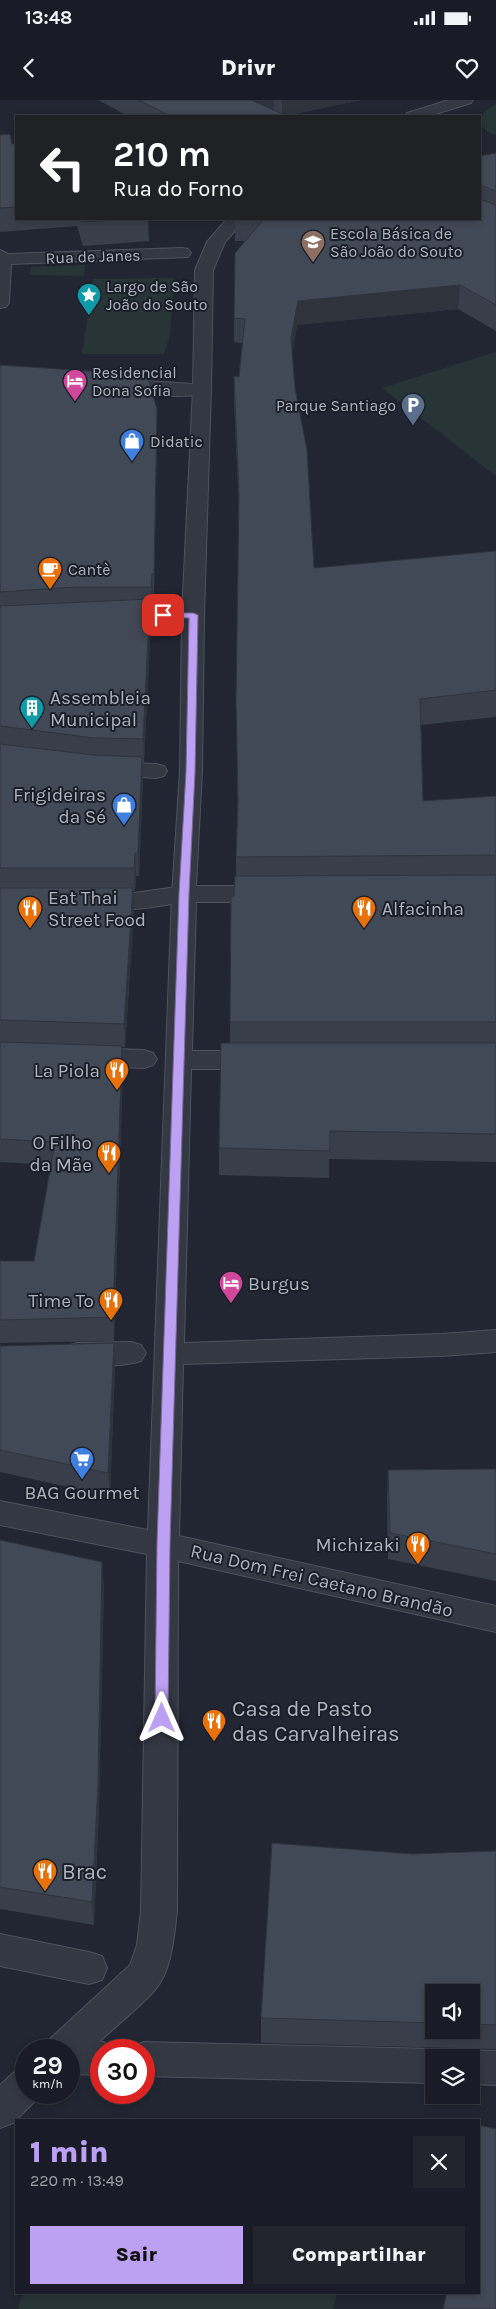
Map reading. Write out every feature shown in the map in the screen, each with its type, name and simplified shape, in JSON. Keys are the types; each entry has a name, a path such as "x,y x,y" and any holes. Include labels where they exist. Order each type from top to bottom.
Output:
{"street":[{"path":"416,115 465,100"},
{"path":"76,2039 143,1977 151,1963 157,1940 159,1910 163,1544 184,894 191,772 193,615 202,389 204,270 209,252 225,228 236,220"},
{"name":"Rua de Janes","path":"2,261 182,253"},
{"path":"0,303 2,261"},
{"path":"98,384 176,390 202,389"},
{"path":"86,767 156,770"},
{"path":"77,901 134,901 184,894 296,894"},
{"path":"57,1056 144,1059"},
{"path":"180,1060 279,1060"},
{"path":"170,1354 441,1345 496,1341"},
{"path":"47,1355 131,1353"},
{"name":"Rua Dom Frei Caetano Brandão","path":"0,1512 163,1544 496,1618"},
{"path":"0,1950 89,1968"},
{"path":"155,2059 425,2066"},
{"path":"480,2067 496,2068"},
{"path":"0,2110 15,2096"}],"lane":[{"path":"105,616 193,615"}],"shaded area":[{"path":"496,104 496,135 489,133 481,126 482,118 489,108"},
{"path":"85,265 84,276 30,275 31,267"},
{"path":"174,278 170,335 164,354 82,354 93,279"},
{"path":"496,353 496,476 382,388"},
{"path":"22,2294 337,2294 333,2309 18,2309"}],"building":[{"path":"139,100 251,100 285,115 168,115"},
{"path":"10,134 12,144 15,143 15,207 0,208 0,135"},
{"path":"496,153 496,191 481,185 481,156"},
{"path":"481,199 496,205 496,305 460,285 298,301 291,338 295,388 307,450 314,568 496,551 496,690 420,699 423,801 496,796 496,855 236,857 238,801 236,701 239,494 234,376 239,377 245,319 234,318 235,253 263,220 481,220"},
{"path":"81,220 113,220 82,222"},
{"path":"0,365 147,375 157,409 154,574 152,574 151,587 75,587 0,592"},
{"path":"150,599 143,739 94,738 0,726 0,606"},
{"path":"0,744 94,755 142,757 138,853 135,853 134,868 0,868"},
{"path":"496,875 496,1022 230,1022 231,896 234,896 235,876"},
{"path":"0,888 133,888 124,1024 0,1020"},
{"path":"0,1042 122,1046 113,1317 0,1320 0,1261 34,1261 55,1142 0,1139"},
{"path":"221,1043 496,1043 496,1134 330,1131 330,1151 219,1148"},
{"path":"114,1343 108,1473 0,1450 0,1346"},
{"path":"496,1469 496,1554 390,1533 388,1470"},
{"path":"0,1540 102,1562 98,1784 92,1902 0,1887"},
{"path":"272,1843 412,1854 496,1851 496,2025 480,2024 480,1984 425,1984 425,2023 261,2018"},
{"path":"480,2125 496,2129 496,2309 443,2309 447,2294 480,2294"}],"place":[{"name":"Escola Básica de São João do Souto","path":"313,263"},
{"name":"Largo de São João do Souto","path":"89,316"},
{"name":"Residencial Dona Sofia","path":"75,402"},
{"name":"Parque Santiago","path":"413,426"},
{"name":"Didatic","path":"132,462"},
{"name":"Cantè","path":"50,590"},
{"name":"Assembleia Municipal","path":"32,729"},
{"name":"Frigideiras da Sé","path":"124,826"},
{"name":"Eat Thai Street Food","path":"30,929"},
{"name":"Alfacinha","path":"364,929"},
{"name":"La Piola","path":"117,1091"},
{"name":"O Filho da Mãe","path":"109,1174"},
{"name":"Burgus","path":"231,1304"},
{"name":"Time To","path":"111,1321"},
{"name":"BAG Gourmet","path":"82,1480"},
{"name":"Michizaki","path":"418,1565"},
{"name":"Casa de Pasto das Carvalheiras","path":"214,1742"},
{"name":"Brac","path":"45,1892"}],"route":[{"path":"162,1718 163,1544 180,1080 184,894 191,772 193,615 163,615"}]}
